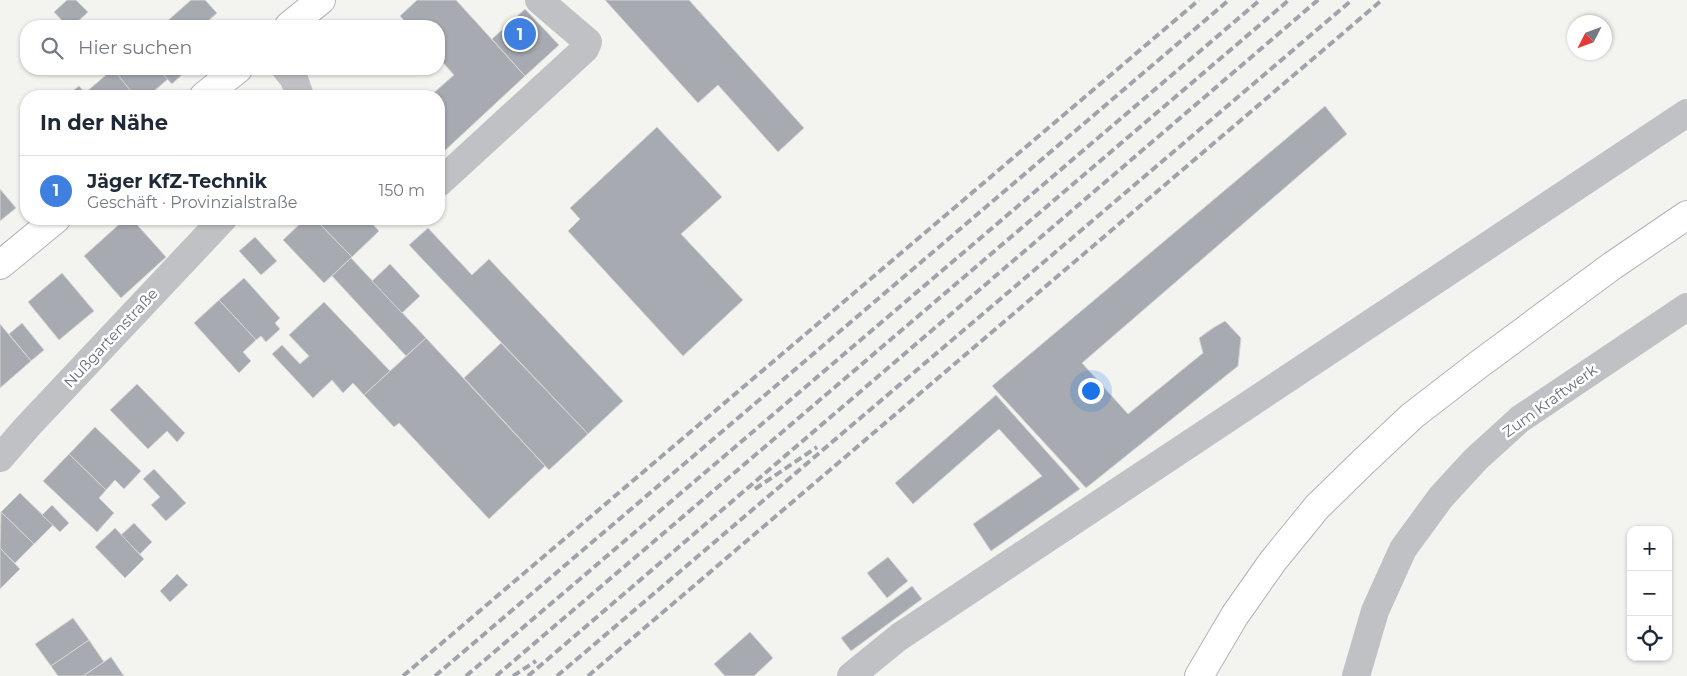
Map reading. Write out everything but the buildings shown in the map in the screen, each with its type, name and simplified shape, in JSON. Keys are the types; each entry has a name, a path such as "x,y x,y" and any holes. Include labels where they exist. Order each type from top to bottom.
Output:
{"main road":[{"path":"296,20 321,0"},
{"path":"212,90 230,75"},
{"path":"1200,676 1235,616 1273,561 1317,507 1362,463 1412,416 1612,266 1687,215"},
{"path":"0,265 49,225"}],"street":[{"path":"445,177 585,49 588,42 539,0"},
{"path":"291,75 298,90"},
{"path":"851,676 899,637 1687,113"},
{"name":"Nußgartenstraße","path":"0,458 217,225"},
{"name":"Zum Kraftwerk","path":"1356,676 1375,611 1387,584 1404,550 1441,497 1476,459 1520,419 1687,307"}],"railway":[{"path":"403,676 1199,0"},
{"path":"435,676 1229,0"},
{"path":"466,676 1260,0"},
{"path":"496,676 1289,0"},
{"path":"528,676 1318,0"},
{"path":"557,676 1352,0"},
{"path":"588,676 1382,0"},
{"path":"755,489 817,447"},
{"path":"513,676 536,661"}],"place":[{"name":"Jäger KfZ-Technik","path":"520,34"}]}
